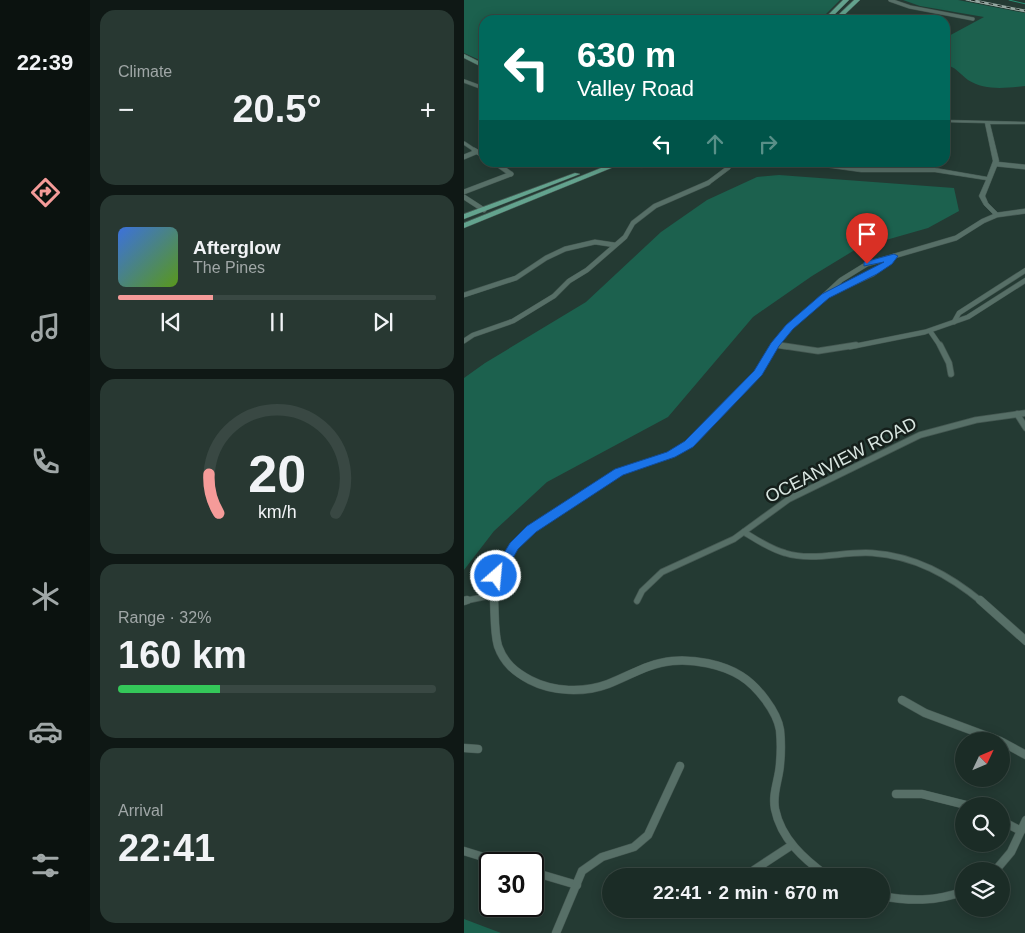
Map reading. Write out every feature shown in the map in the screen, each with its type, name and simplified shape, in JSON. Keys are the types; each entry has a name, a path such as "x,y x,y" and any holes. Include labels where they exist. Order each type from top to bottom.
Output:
{"main road":[{"path":"831,15 846,0"},
{"path":"841,15 856,0"},
{"path":"464,56 479,64"},
{"path":"464,217 593,167"},
{"path":"464,226 612,167"},
{"path":"464,222 483,214 484,210"}],"street":[{"path":"890,0 910,7 955,14 973,19"},
{"path":"464,81 479,86"},
{"path":"950,121 1025,123"},
{"path":"987,122 996,164 982,196 986,204 997,215"},
{"path":"464,143 479,154"},
{"path":"464,157 476,152"},
{"path":"996,164 1025,167"},
{"path":"464,192 511,174 501,167"},
{"path":"464,341 473,335 513,321 554,296 569,281 587,270 615,246 625,237 633,223 655,206 708,183 728,167"},
{"path":"836,167 877,171 935,170 990,177"},
{"path":"464,197 484,210"},
{"path":"816,868 804,859 792,845 781,826 775,809 774,792 780,765 780,729 775,716 760,691 741,676 717,666 694,661 671,661 643,668 608,684 593,688 564,690 538,685 516,673 508,664 498,645 493,595 496,576 514,546 532,529 619,472 671,455 689,444 758,372 775,345 790,327 826,296 841,280 867,264 956,238 982,221 997,215 1025,211"},
{"path":"464,294 504,284 519,277 539,262 579,244 598,242 615,246"},
{"path":"826,296 874,272 889,262 894,256"},
{"path":"954,322 959,313 1025,270"},
{"path":"775,345 793,349 824,351 930,331 968,317 1025,280"},
{"path":"930,331 952,367 951,374"},
{"name":"OCEANVIEW ROAD","path":"637,600 642,591 662,572 676,564 711,551 744,532 789,500 920,435 939,428 976,420 1025,413"},
{"path":"1016,414 1025,428"},
{"path":"744,532 770,547 791,555 813,558 874,553 898,556 926,565 960,583 1025,641"},
{"path":"464,601 493,595"},
{"path":"902,700 925,713 975,732"},
{"path":"1010,747 1025,756"},
{"path":"464,748 478,749"},
{"path":"556,933 582,871 602,857 634,847 648,835 680,766"},
{"path":"896,794 922,794 955,802"},
{"path":"1003,862 1011,852 1025,820"},
{"path":"1010,825 1021,830"},
{"path":"757,868 792,845"},
{"path":"464,851 479,856"},
{"path":"544,875 577,885"},
{"path":"890,898 930,900 955,893"}],"green space":[{"path":"464,0 840,0 825,15 479,15 479,60 464,53"},
{"path":"903,0 958,0 1025,13 1025,86 996,88 981,86 968,80 950,66 950,35 984,17 920,6"},
{"path":"779,175 954,188 959,211 928,228 858,248 812,276 753,317 668,417 547,482 494,531 464,570 464,378 485,363 586,302 661,232 707,200 757,177"},
{"path":"464,919 501,933 464,933"}],"waterway":[{"path":"1009,0 1026,4"}],"tram line":[{"path":"966,0 1026,12"}],"railway":[{"path":"971,0 1026,11"}],"route":[{"path":"496,576 514,546 532,529 619,472 671,455 689,444 758,372 775,345 790,327 826,296 861,280 889,262 894,256 867,264"}]}
